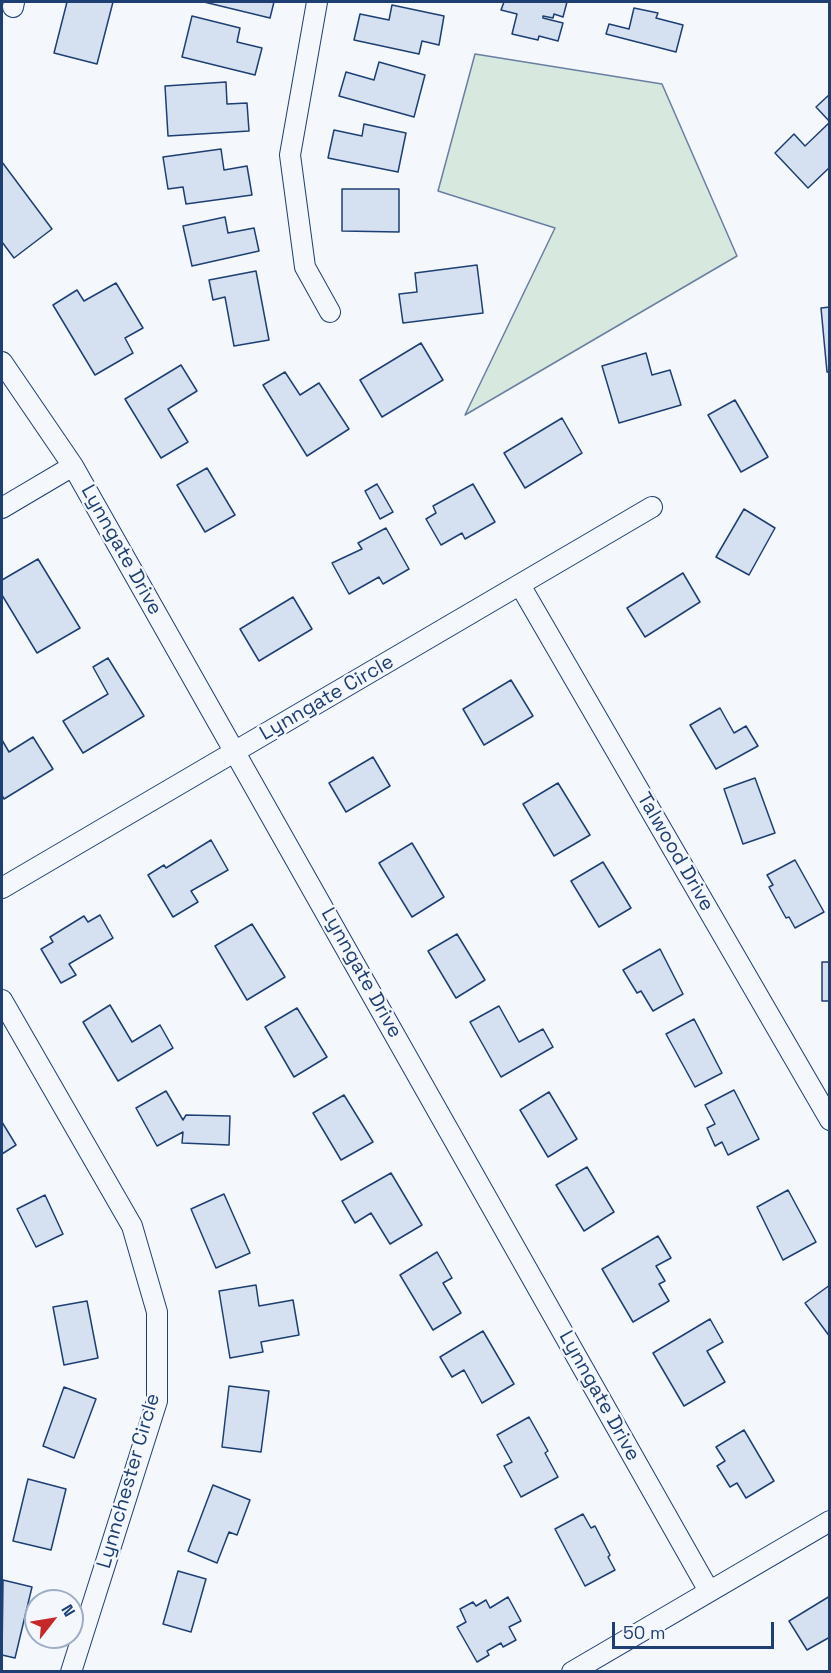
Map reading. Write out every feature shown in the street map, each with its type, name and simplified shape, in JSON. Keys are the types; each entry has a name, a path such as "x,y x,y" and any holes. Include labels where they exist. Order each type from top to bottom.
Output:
{"street":[{"path":"317,2 290,155 306,267 330,312"},
{"name":"Lynngate Drive","path":"2,362 74,466 709,1591"},
{"path":"2,508 74,466"},
{"name":"Lynngate Circle","path":"2,888 652,507"},
{"name":"Talwood Drive","path":"520,585 826,1107"},
{"name":"Lynnchester Circle","path":"2,1000 132,1226 157,1312 157,1401 71,1671"},
{"path":"572,1671 830,1521"}],"shaded area":[{"path":"475,54 662,84 737,256 465,415 555,228 438,191"}],"building":[{"path":"67,2 113,2 97,64 54,53"},
{"path":"204,2 274,2 270,18"},
{"path":"504,2 567,2 563,17 554,14 553,18 543,16 543,18 563,23 558,41 539,36 538,40 512,34 517,14 501,10"},
{"path":"392,5 444,16 439,45 422,41 419,54 354,40 360,14 389,20"},
{"path":"634,8 658,13 656,18 683,25 676,52 606,34 609,24 629,29"},
{"path":"192,16 240,28 237,42 262,48 255,75 182,57"},
{"path":"379,62 425,75 414,117 339,96 346,72 374,80"},
{"path":"226,82 227,104 247,103 249,131 168,136 165,86"},
{"path":"830,94 830,122 816,107"},
{"path":"830,122 830,167 808,188 775,153 794,134 805,146"},
{"path":"364,124 406,133 398,172 328,158 334,130 362,136"},
{"path":"221,149 224,170 247,166 252,195 186,204 183,187 168,189 163,157"},
{"path":"2,162 52,229 14,258 2,242"},
{"path":"342,189 399,189 399,232 342,231"},
{"path":"225,217 228,233 254,228 259,251 192,266 183,226"},
{"path":"477,265 483,313 403,323 399,294 417,292 415,273"},
{"path":"256,271 269,340 234,346 225,297 213,300 209,280"},
{"path":"116,283 143,328 125,338 133,353 95,375 53,305 77,290 84,301"},
{"path":"830,307 830,372 827,372 821,308"},
{"path":"421,343 443,380 382,417 360,380"},
{"path":"646,353 652,375 670,370 681,405 619,423 602,366"},
{"path":"181,365 197,391 168,409 188,442 161,458 125,399"},
{"path":"285,372 300,395 319,383 349,429 307,456 263,385"},
{"path":"735,400 768,457 741,472 708,415"},
{"path":"562,418 582,453 525,488 504,453"},
{"path":"207,468 235,515 205,532 177,485"},
{"path":"377,484 393,512 380,519 365,491"},
{"path":"473,484 495,522 465,539 462,533 441,545 426,519 436,513 433,506"},
{"path":"744,509 775,528 749,575 716,557"},
{"path":"386,528 409,569 383,584 379,577 349,594 332,563 362,549 358,543"},
{"path":"38,559 80,628 37,653 2,595 2,580"},
{"path":"683,573 700,602 645,637 627,608"},
{"path":"293,597 312,629 259,661 240,629"},
{"path":"108,658 144,716 83,753 63,721 108,694 93,667"},
{"path":"511,680 533,716 484,745 463,709"},
{"path":"720,708 734,733 746,726 758,746 716,769 690,725"},
{"path":"33,737 53,769 4,799 2,795 2,740 9,752"},
{"path":"373,757 390,786 346,812 329,783"},
{"path":"755,778 775,833 743,844 724,789"},
{"path":"558,783 590,835 554,856 523,804"},
{"path":"211,840 228,870 191,891 198,902 173,917 148,875 164,865 166,868"},
{"path":"412,843 444,897 412,917 379,863"},
{"path":"795,860 824,912 795,928 789,917 786,918 769,887 773,885 767,875"},
{"path":"603,862 631,908 599,927 571,881"},
{"path":"100,915 113,938 69,964 76,975 61,983 41,949 53,942 50,937 84,916 88,922"},
{"path":"252,924 285,977 247,1000 215,946"},
{"path":"457,934 485,980 456,998 428,951"},
{"path":"660,949 683,994 653,1011 641,991 637,993 623,970"},
{"path":"822,962 830,962 830,1001 822,1001"},
{"path":"110,1005 132,1042 160,1025 173,1048 118,1081 83,1022"},
{"path":"499,1006 519,1042 543,1029 553,1047 501,1077 470,1022"},
{"path":"297,1008 327,1057 294,1077 265,1027"},
{"path":"694,1019 722,1073 695,1087 666,1034"},
{"path":"734,1090 759,1139 728,1155 722,1142 715,1146 707,1128 715,1124 705,1105"},
{"path":"166,1091 183,1120 186,1115 230,1116 229,1145 182,1143 183,1132 157,1146 136,1108"},
{"path":"549,1092 577,1139 548,1157 520,1110"},
{"path":"344,1095 373,1142 341,1160 313,1113"},
{"path":"2,1122 16,1145 2,1154"},
{"path":"587,1167 614,1212 584,1231 556,1185"},
{"path":"391,1173 422,1225 390,1244 371,1213 355,1223 342,1201"},
{"path":"788,1190 816,1242 783,1260 757,1207"},
{"path":"224,1194 250,1253 216,1268 191,1209"},
{"path":"45,1195 63,1234 36,1247 17,1209"},
{"path":"658,1236 671,1258 656,1266 665,1281 659,1284 669,1301 633,1322 602,1269"},
{"path":"437,1252 452,1278 443,1283 461,1313 433,1330 400,1275"},
{"path":"256,1285 259,1306 293,1300 299,1335 261,1342 263,1352 230,1358 219,1291"},
{"path":"830,1285 830,1337 805,1303"},
{"path":"87,1301 98,1358 64,1365 53,1307"},
{"path":"710,1319 723,1342 707,1351 725,1382 684,1406 653,1353"},
{"path":"483,1331 514,1384 482,1403 464,1370 452,1377 440,1357"},
{"path":"229,1386 269,1391 261,1452 222,1447"},
{"path":"64,1387 96,1399 74,1458 43,1446"},
{"path":"529,1417 548,1451 545,1453 558,1477 521,1497 504,1466 512,1462 497,1435"},
{"path":"744,1430 774,1481 746,1498 737,1483 730,1487 717,1466 725,1461 716,1447"},
{"path":"28,1479 66,1489 51,1550 13,1541"},
{"path":"213,1485 250,1500 237,1535 229,1532 217,1563 188,1551"},
{"path":"583,1514 591,1528 595,1526 615,1570 585,1586 555,1529"},
{"path":"178,1571 206,1579 191,1632 163,1624"},
{"path":"3,1580 32,1587 32,1589 24,1589 24,1620 15,1658 2,1655"},
{"path":"830,1596 830,1637 807,1650 789,1621"},
{"path":"508,1597 521,1621 509,1627 516,1640 503,1647 501,1643 487,1651 489,1655 477,1662 457,1627 466,1622 460,1609 473,1602 476,1606 486,1600 490,1608"}]}
